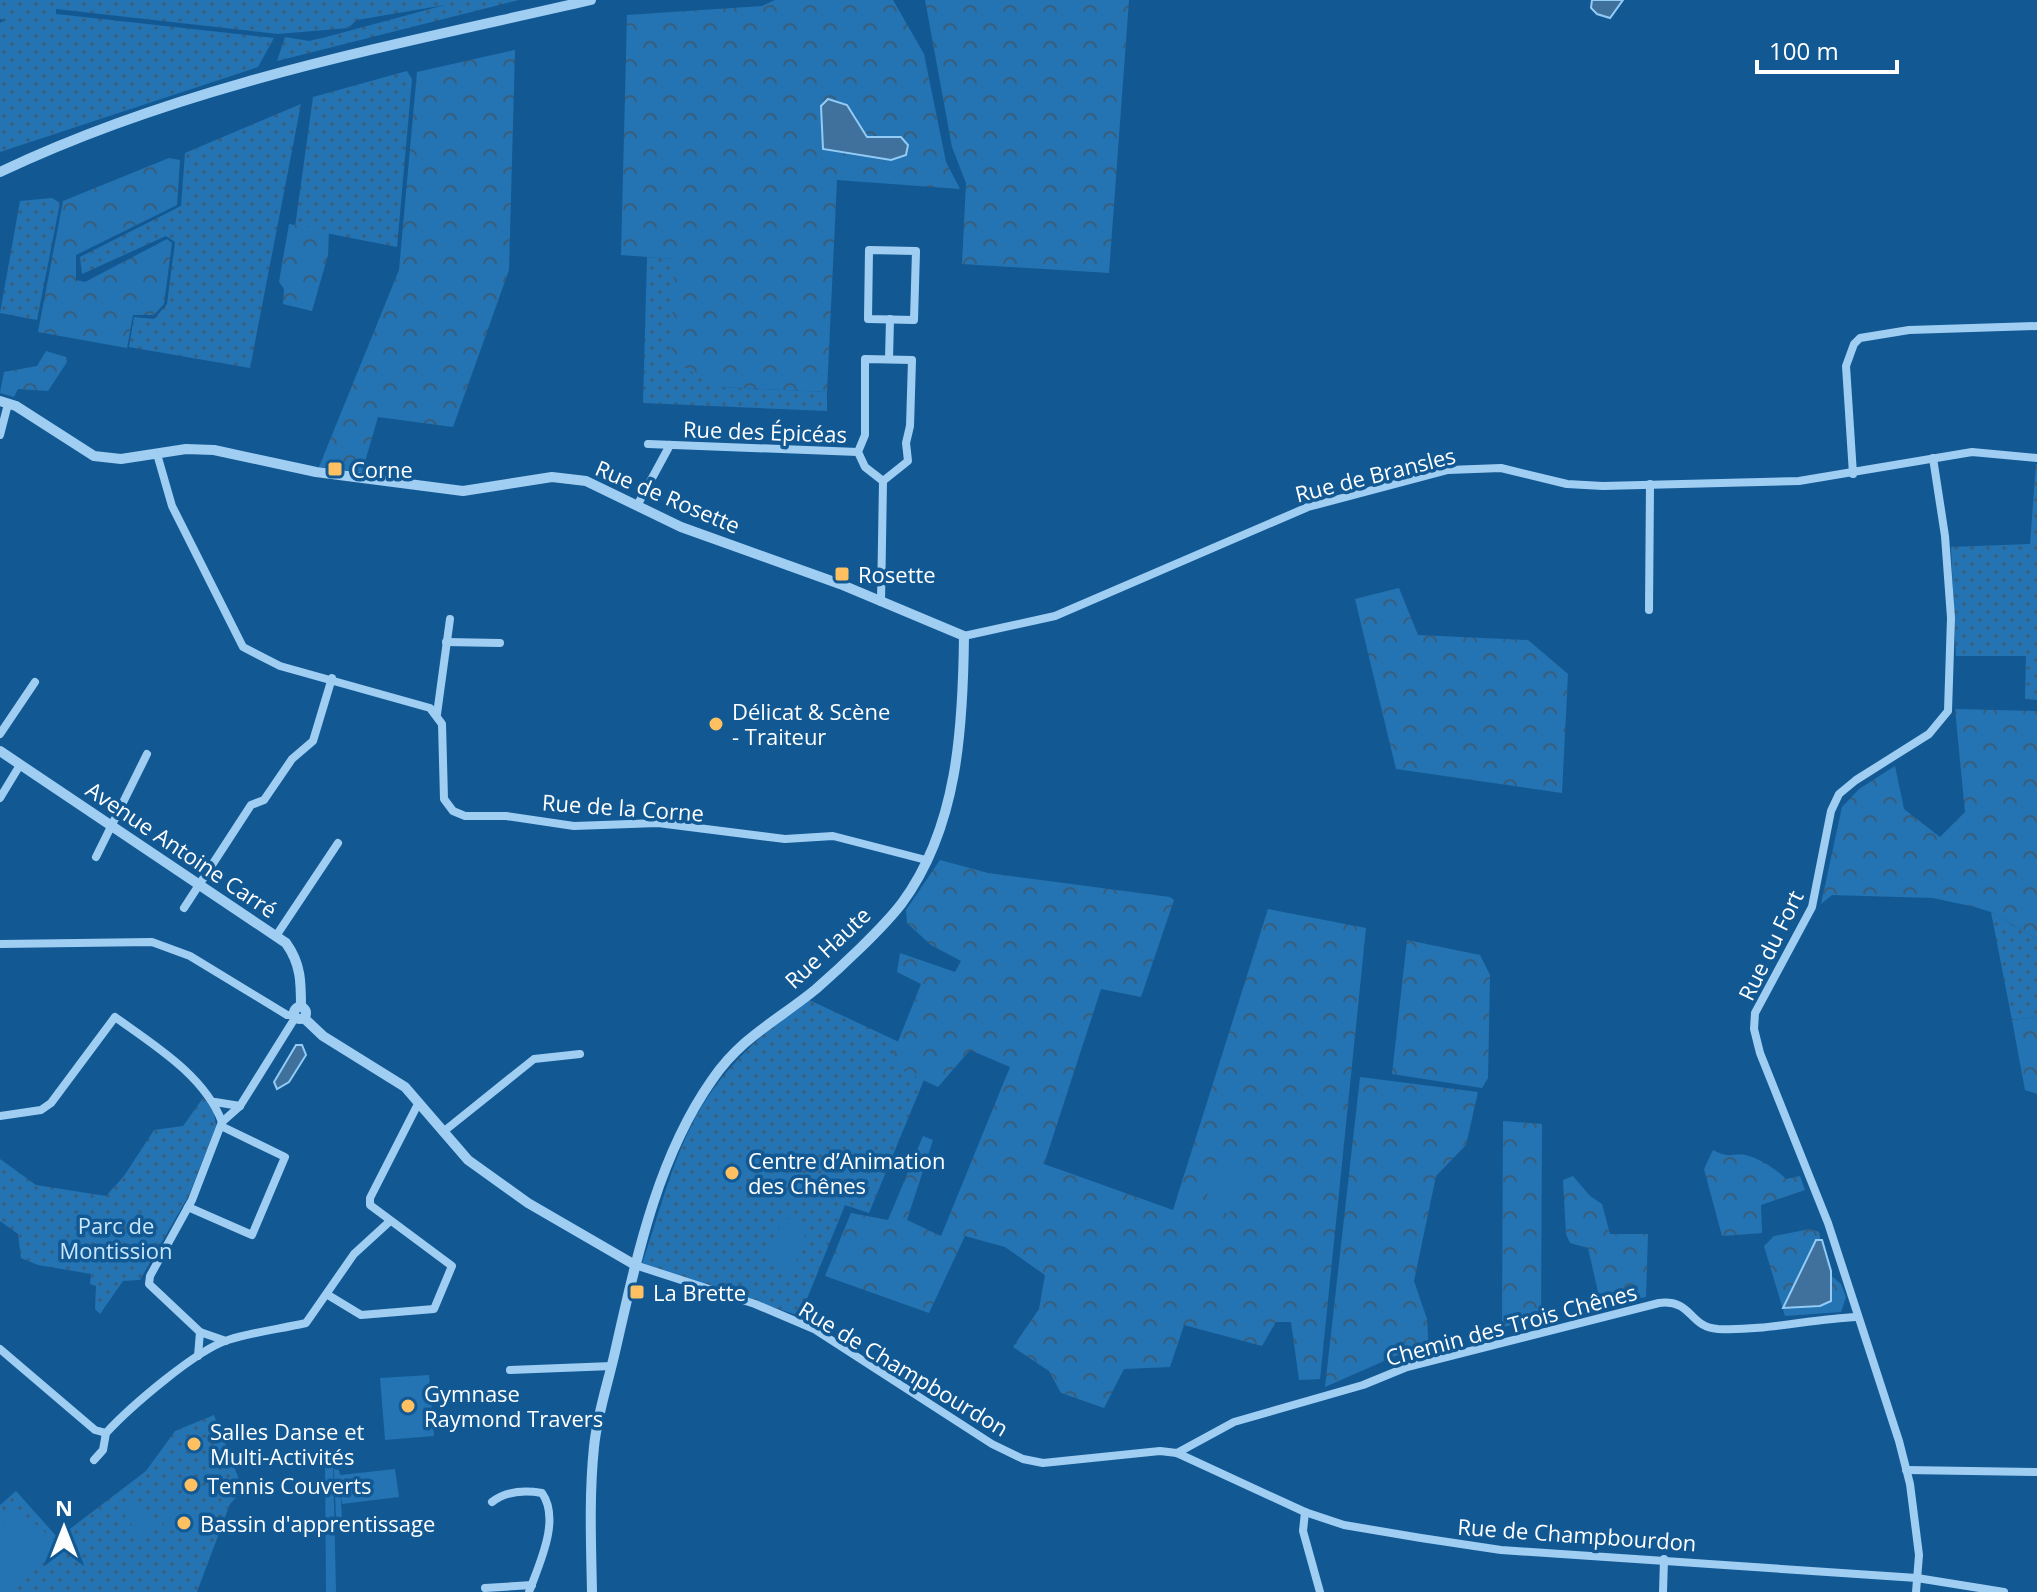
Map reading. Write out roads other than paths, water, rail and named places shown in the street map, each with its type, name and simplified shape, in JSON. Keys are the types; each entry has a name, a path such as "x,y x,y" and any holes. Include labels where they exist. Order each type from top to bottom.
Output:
{"street":[{"path":"0,172 107,126 231,85 591,0"},
{"path":"869,250 916,251 914,320 890,319 868,319 869,250"},
{"path":"881,602 883,481 903,468 909,455 906,443 910,426 912,360 889,359 890,319"},
{"path":"1853,474 1846,366 1849,353 1860,338 1909,330 2037,326"},
{"name":"Rue des Épicéas","path":"883,481 865,467 858,452 865,435 865,359 889,359"},
{"path":"0,435 4,402"},
{"name":"Rue de Rosette","path":"4,402 94,456 121,459 186,449 231,452 316,472 441,490 463,491 552,477 569,479 607,489 681,527 964,636"},
{"name":"Rue des Épicéas","path":"648,444 858,452"},
{"name":"Rue des Épicéas","path":"638,504 670,445"},
{"name":"Rue de Bransles","path":"964,636 1055,616 1308,507 1448,470 1501,468 1567,484 1799,481 1933,458 1992,452 2037,458"},
{"path":"157,454 172,506 243,647 280,666 332,678 430,708 437,714"},
{"name":"Rue du Fort","path":"1916,1592 1919,1555 1906,1470 1828,1223 1760,1053 1754,1029 1755,1013 1812,907 1831,811 1839,794 1929,734 1948,711 1951,618 1945,536 1933,458"},
{"path":"1649,610 1650,484"},
{"name":"Rue de la Corne","path":"450,619 437,714 442,724 444,799 453,811 465,816 506,816 574,826 658,823 785,839 833,836 926,860"},
{"name":"Rue Haute","path":"592,1592 590,1502 594,1443 635,1265 675,1142 712,1078 743,1041 819,986 902,904 926,860 957,765 963,725 964,636"},
{"path":"446,642 500,643"},
{"path":"184,908 251,805 264,800 292,759 313,741 332,678"},
{"path":"0,734 35,682"},
{"name":"Avenue Antoine Carré","path":"0,751 286,943 297,959 298,1014"},
{"path":"96,857 147,754"},
{"path":"0,798 20,765"},
{"path":"276,936 338,843"},
{"path":"0,944 152,942 190,956 287,1015 298,1014 323,1036 405,1087 468,1160 528,1203 635,1265"},
{"path":"226,1341 200,1332 149,1284 150,1276 188,1207 222,1124 240,1106 298,1014"},
{"path":"0,1116 41,1110 51,1103 115,1017 166,1053 215,1102 222,1124 285,1157 252,1235 188,1207"},
{"path":"443,1132 534,1059 580,1054"},
{"path":"215,1102 240,1106"},
{"path":"328,1295 361,1315 434,1309 452,1266 370,1205 370,1198 419,1102"},
{"path":"94,1460 103,1450 106,1433 132,1406 198,1356 226,1341 306,1323 354,1254 389,1222"},
{"name":"Rue de Champbourdon","path":"635,1265 755,1304 814,1329 992,1444 1023,1459 1058,1463 1140,1450 1177,1453 1305,1512 1344,1525 1501,1550 1664,1559 1785,1572 1917,1578 2004,1592"},
{"name":"Chemin des Trois Chênes","path":"1177,1453 1234,1422 1363,1385 1407,1367 1659,1303 1675,1301 1683,1305 1699,1324 1717,1329 1787,1327 1827,1318 1857,1317"},
{"path":"198,1356 200,1332"},
{"path":"0,1349 95,1430 106,1433"},
{"path":"510,1370 612,1366"},
{"path":"1906,1470 2037,1472"},
{"path":"485,1588 531,1588 549,1520 542,1493 502,1494 492,1502"},
{"path":"1305,1512 1303,1531 1320,1592"},
{"path":"1663,1592 1664,1559"}],"place":[{"name":"Corne","path":"335,469"},
{"name":"Rosette","path":"842,574"},
{"name":"Délicat & Scène - Traiteur","path":"716,724"},
{"name":"Centre d’Animation des Chênes","path":"732,1173"},
{"name":"La Brette","path":"637,1292"},
{"name":"Gymnase Raymond Travers","path":"408,1406"},
{"name":"Salles Danse et Multi-Activités","path":"194,1444"},
{"name":"Tennis Couverts","path":"191,1485"},
{"name":"Bassin d'apprentissage","path":"184,1523"}],"park label":[{"name":"Parc de Montission","path":"116,1238"}]}
